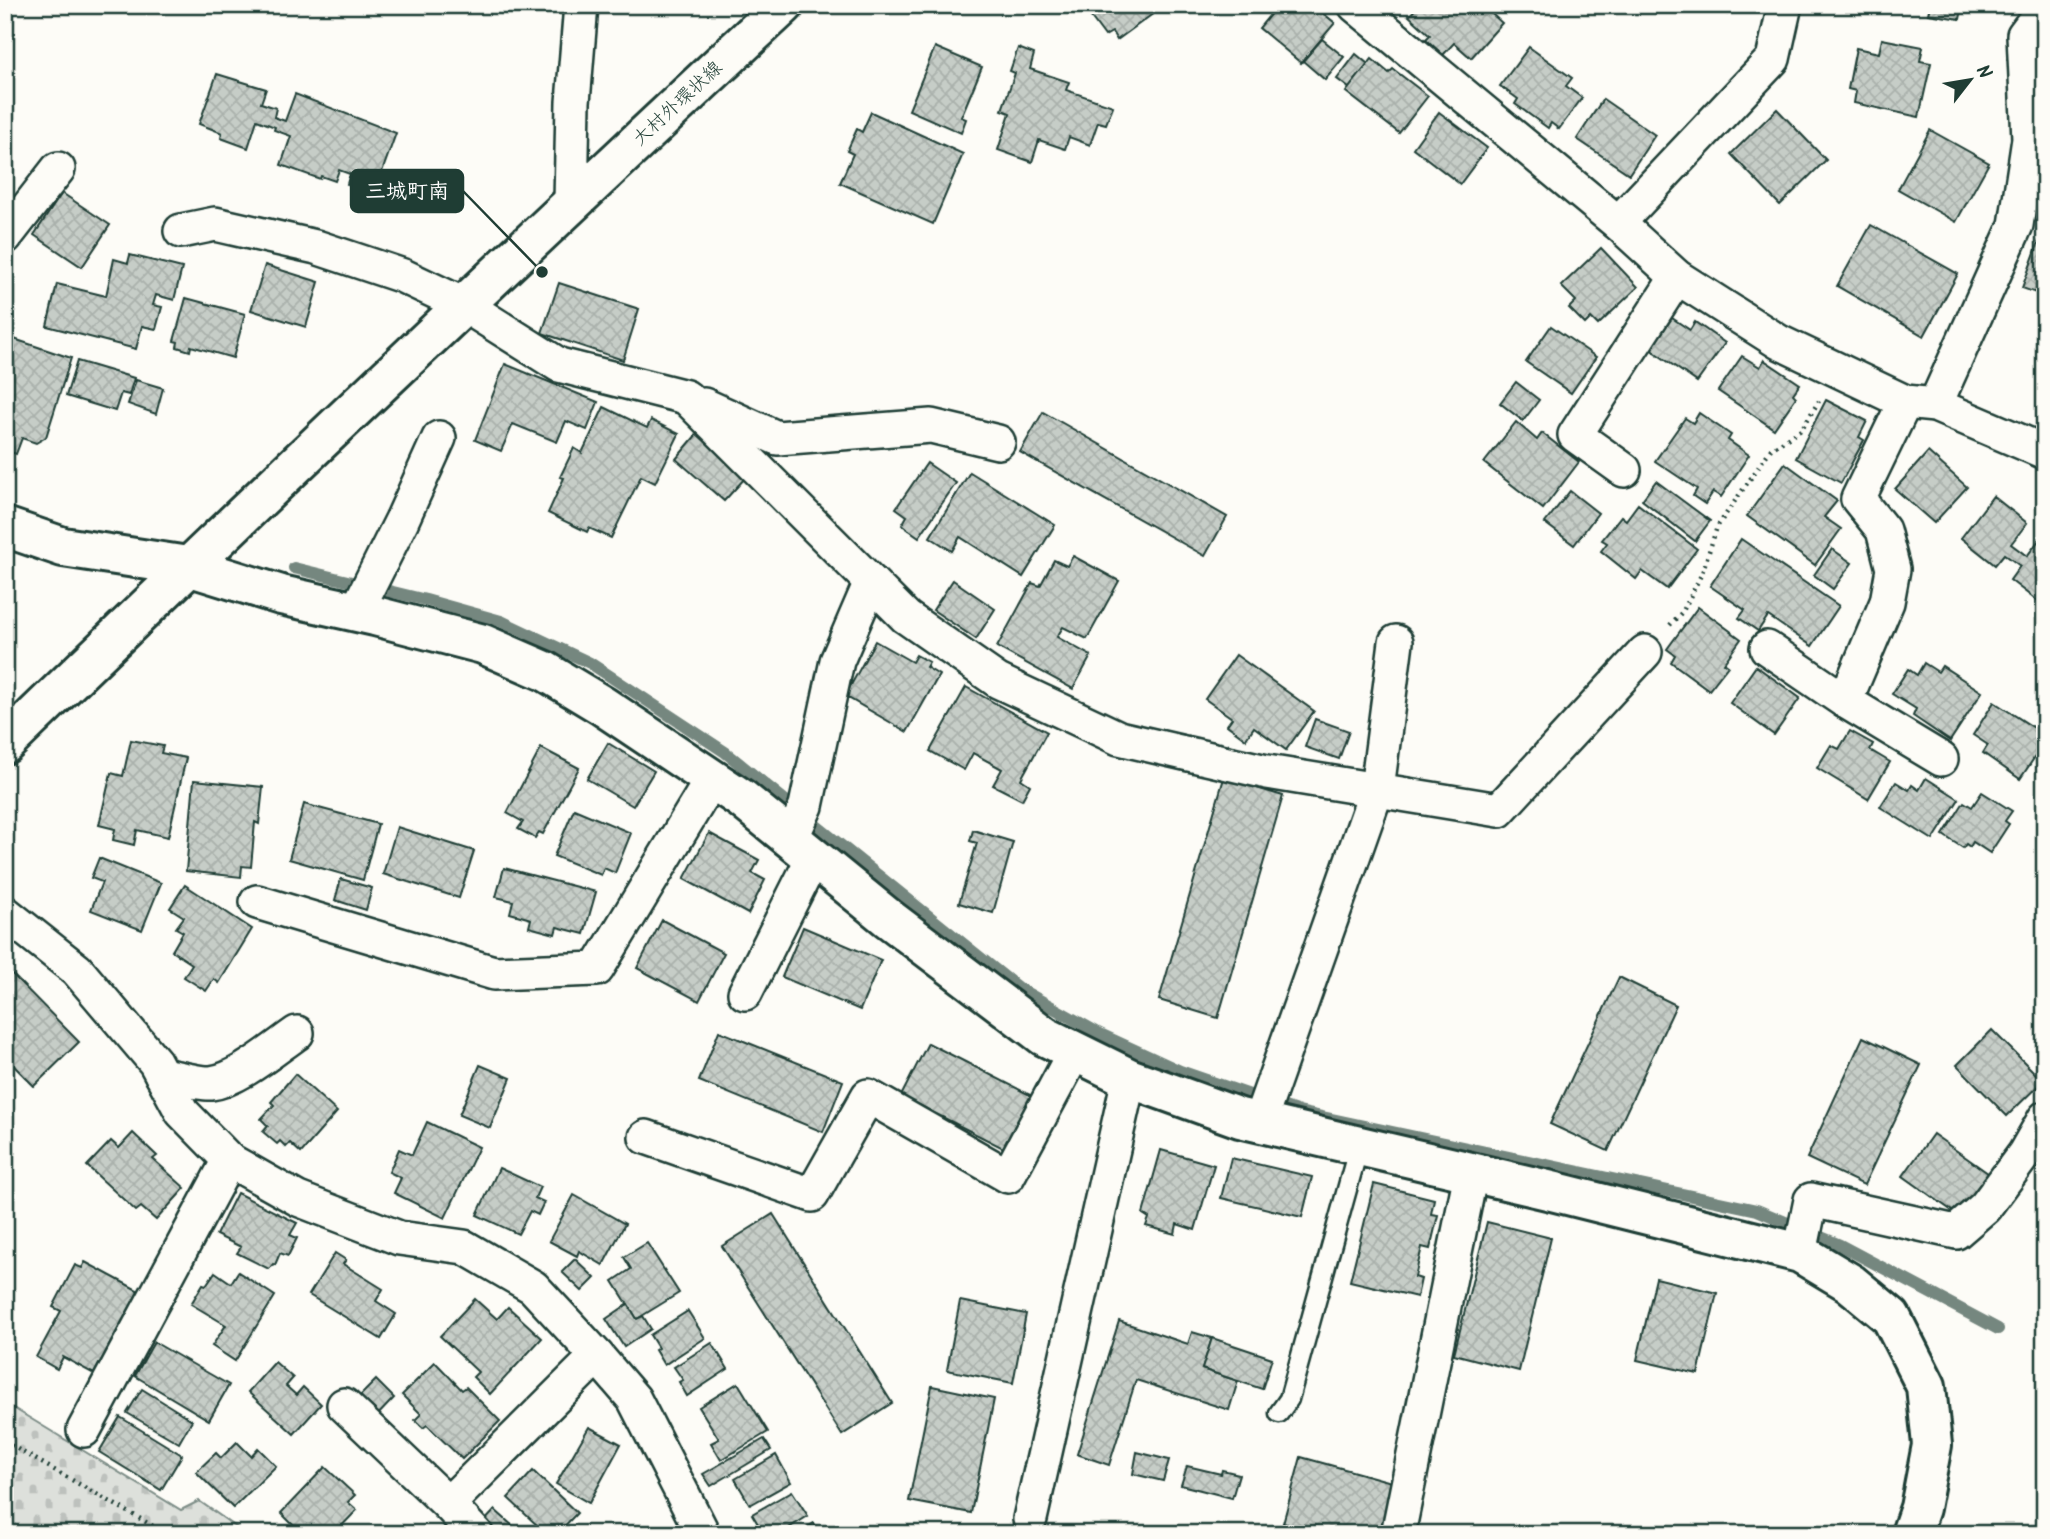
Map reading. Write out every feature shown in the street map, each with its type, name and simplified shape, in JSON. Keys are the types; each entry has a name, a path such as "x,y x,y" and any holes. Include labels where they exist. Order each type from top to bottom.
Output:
{"street":[{"path":"571,203 573,102 581,5"},
{"name":"大村外環状線","path":"5,744 188,566 784,5"},
{"path":"1355,5 1618,223 1677,277 1779,342 1837,370 2045,452"},
{"path":"1618,223 1773,59 1785,5"},
{"path":"1845,701 1887,602 1893,569 1883,530 1858,499 1920,403 2016,225 2029,139 2024,35 2045,7"},
{"path":"5,237 58,169"},
{"path":"181,231 215,224 258,232 316,247 403,276 464,305 559,365 686,397 778,438 931,426 998,442"},
{"path":"1624,470 1575,435 1677,277"},
{"path":"686,397 906,617 998,681 1119,738 1267,772 1499,810 1644,652"},
{"path":"359,606 439,438"},
{"path":"5,527 63,547 188,566 281,595 359,606 483,644 544,671 603,706 800,835 888,918 1044,1036 1129,1078 1240,1118 1800,1252 1850,1283 1891,1317 1926,1386 1932,1445 1920,1508 1911,1534"},
{"path":"745,993 800,835 838,661 871,582"},
{"path":"1259,1121 1377,789 1396,642"},
{"path":"1767,648 1845,701 1941,759"},
{"path":"257,902 494,973 597,969 712,779"},
{"path":"5,913 76,970 155,1062 182,1112 229,1160 298,1199 399,1237 464,1247 534,1287 634,1399 703,1534"},
{"path":"162,1075 211,1083 242,1073 297,1033"},
{"path":"646,1137 812,1195 868,1096 1008,1176 1075,1051"},
{"path":"1030,1519 1129,1078"},
{"path":"1800,1252 1811,1200 1956,1232 1985,1207 2025,1153 2045,1118"},
{"path":"84,1430 229,1160"},
{"path":"1398,1534 1471,1173"},
{"path":"448,1504 597,1356"},
{"path":"344,1405 476,1534"}],"lane":[{"path":"1279,1413 1289,1399 1359,1146"}],"path":[{"path":"1644,652 1683,611 1702,573 1717,527 1771,449 1801,430 1837,370"},
{"path":"5,1442 167,1534"}],"green space":[{"path":"5,1403 181,1510 199,1501 246,1534 5,1534"}],"building":[{"path":"1082,5 1165,5 1117,40 1112,32 1105,36"},
{"path":"1278,5 1313,5 1335,23 1301,63 1259,28"},
{"path":"1381,5 1399,5 1390,14"},
{"path":"1419,5 1482,5 1502,23 1471,58 1454,43 1443,55 1426,39 1430,35 1409,16"},
{"path":"1714,5 1733,5 1727,14"},
{"path":"1930,5 1963,5 1960,19 1928,14"},
{"path":"1322,39 1344,57 1325,80 1303,61"},
{"path":"1882,39 1923,47 1920,61 1931,63 1919,117 1854,103 1856,91 1848,89 1856,48 1879,53"},
{"path":"935,47 982,67 961,117 966,119 961,133 909,110"},
{"path":"1529,47 1572,78 1566,86 1582,98 1559,129 1551,123 1548,128 1515,104 1518,99 1500,86"},
{"path":"1018,48 1034,54 1030,69 1069,82 1066,90 1113,106 1106,124 1098,122 1090,145 1069,137 1065,149 1039,140 1032,162 998,150 1010,113 1002,110 1015,73 1010,71"},
{"path":"1356,54 1368,64 1349,88 1337,79"},
{"path":"1372,59 1389,73 1393,69 1428,96 1399,133 1346,92"},
{"path":"217,74 266,89 261,103 276,108 274,117 285,121 295,94 396,133 374,194 347,184 350,174 339,170 335,181 321,176 320,179 281,165 291,136 274,130 275,127 257,120 248,148 221,138 222,133 199,124"},
{"path":"1603,99 1655,135 1629,174 1577,139"},
{"path":"1777,109 1826,160 1780,205 1731,154"},
{"path":"871,112 963,154 933,224 840,183 853,154 847,151 857,129 862,132"},
{"path":"1439,112 1487,148 1460,184 1413,148"},
{"path":"1930,130 1989,163 1956,222 1898,189"},
{"path":"62,193 110,225 82,267 34,235"},
{"path":"1871,225 1958,274 1924,336 1837,286"},
{"path":"2045,225 2045,296 2022,288"},
{"path":"1601,248 1638,287 1598,325 1591,318 1585,324 1569,308 1576,301 1561,286"},
{"path":"130,255 182,268 174,300 156,295 153,305 162,307 156,329 142,326 136,349 47,326 57,284 106,296 114,259 128,263"},
{"path":"265,265 319,282 306,327 251,310"},
{"path":"559,283 639,309 623,360 542,333"},
{"path":"186,298 245,314 233,358 191,346 190,351 177,347 178,342 174,341"},
{"path":"1672,318 1690,330 1695,322 1725,343 1697,382 1650,349"},
{"path":"1551,326 1596,357 1571,393 1526,362"},
{"path":"11,338 71,358 46,437 36,443 22,438 16,454 5,450 5,354"},
{"path":"1742,356 1760,367 1764,360 1800,384 1793,394 1796,397 1774,429 1718,391"},
{"path":"77,361 134,378 129,395 121,393 115,411 66,396"},
{"path":"505,364 598,402 587,430 566,421 557,442 513,424 501,451 475,440"},
{"path":"136,380 163,388 156,414 128,404"},
{"path":"1516,382 1539,400 1523,421 1500,403"},
{"path":"1826,400 1867,421 1859,437 1864,440 1841,483 1796,458"},
{"path":"604,407 647,428 651,420 679,434 655,483 641,476 611,538 589,528 587,532 548,513 564,478 560,477 574,448 582,453"},
{"path":"1043,412 1227,517 1205,556 1020,452"},
{"path":"1699,413 1731,435 1728,440 1749,455 1721,497 1713,492 1705,504 1693,496 1697,489 1655,461 1685,418 1693,423"},
{"path":"1516,422 1537,440 1542,433 1579,462 1543,509 1484,463"},
{"path":"697,434 746,477 724,501 676,459"},
{"path":"1928,452 1967,487 1934,523 1895,489"},
{"path":"927,463 956,483 919,537 902,525 907,516 896,508"},
{"path":"1785,463 1837,501 1824,517 1841,529 1815,565 1747,516"},
{"path":"970,472 1055,525 1023,577 960,537 952,551 930,537"},
{"path":"1656,481 1710,521 1695,541 1642,500"},
{"path":"1570,491 1598,513 1574,545 1545,523"},
{"path":"1993,496 2027,523 2011,544 2027,556 2042,536 2045,539 2045,607 2010,580 2020,566 2004,554 1995,565 1961,538"},
{"path":"1638,504 1697,549 1667,589 1642,571 1636,579 1601,551 1607,543 1602,540 1621,516 1626,520"},
{"path":"1741,539 1839,606 1812,646 1768,616 1758,631 1739,618 1745,610 1710,586"},
{"path":"1832,549 1852,563 1833,589 1814,575"},
{"path":"1073,556 1119,581 1087,639 1063,627 1057,637 1091,656 1073,689 997,647 1032,583 1040,586 1054,560 1067,566"},
{"path":"953,580 995,609 976,639 933,610"},
{"path":"1698,607 1741,639 1724,663 1728,666 1709,690 1671,662 1675,655 1667,649"},
{"path":"875,641 912,662 916,655 929,662 926,667 939,675 907,732 845,696"},
{"path":"1236,655 1314,711 1286,750 1254,727 1246,739 1227,725 1232,718 1205,699"},
{"path":"1924,663 1938,672 1942,666 1982,692 1950,741 1913,716 1916,709 1892,694 1908,669 1917,675"},
{"path":"1756,666 1800,698 1774,735 1730,703"},
{"path":"966,687 1047,732 1021,779 1030,785 1022,800 993,785 1002,769 973,753 964,770 930,751"},
{"path":"1994,702 2045,735 2045,742 2020,779 1983,753 1988,745 1973,735"},
{"path":"1315,719 1349,731 1339,759 1305,747"},
{"path":"1850,731 1873,744 1870,750 1890,762 1868,799 1817,768 1831,745 1839,749"},
{"path":"131,740 163,746 161,753 186,758 168,837 137,830 134,845 113,840 115,829 99,825 111,773 123,776"},
{"path":"608,743 654,771 633,806 587,779"},
{"path":"541,748 579,768 543,834 539,832 535,838 518,829 523,822 507,813"},
{"path":"1224,778 1283,796 1218,1018 1159,1000"},
{"path":"1926,778 1959,799 1933,840 1880,807 1896,782 1909,790 1912,785 1919,790"},
{"path":"194,780 263,787 259,824 255,822 251,867 242,866 241,877 186,871"},
{"path":"1982,792 2012,811 2005,821 2009,824 1990,853 1973,842 1970,847 1966,844 1963,848 1943,835 1964,802 1972,807"},
{"path":"304,804 378,824 363,880 289,859"},
{"path":"574,809 631,833 615,873 604,868 601,875 554,856"},
{"path":"397,827 474,851 459,898 383,874"},
{"path":"973,830 1013,842 993,913 959,903 977,843 970,841"},
{"path":"709,833 759,860 752,873 765,880 748,914 684,879"},
{"path":"99,858 161,883 142,930 91,910 102,882 91,878"},
{"path":"504,868 596,892 584,934 557,927 555,934 529,927 531,919 510,913 513,901 496,897"},
{"path":"341,879 372,888 366,910 335,900"},
{"path":"185,885 252,929 219,983 214,979 206,991 184,977 192,964 172,951 183,932 176,928 184,917 170,908"},
{"path":"662,920 724,953 699,1001 637,968"},
{"path":"803,927 881,960 860,1010 782,977"},
{"path":"5,967 79,1042 34,1086 5,1057"},
{"path":"1619,977 1676,1005 1608,1151 1550,1124"},
{"path":"1992,1030 2043,1081 2007,1116 1957,1065"},
{"path":"719,1031 843,1081 823,1132 699,1081"},
{"path":"1863,1037 1921,1065 1864,1185 1807,1158"},
{"path":"928,1043 1034,1097 1007,1150 901,1096"},
{"path":"480,1065 511,1078 490,1128 459,1115"},
{"path":"295,1074 337,1112 301,1153 290,1143 286,1147 280,1141 277,1144 263,1132 268,1126 261,1119 274,1105 271,1102"},
{"path":"427,1122 479,1147 445,1218 394,1193 401,1178 389,1172 399,1149 412,1155"},
{"path":"133,1133 157,1156 153,1159 185,1188 156,1220 141,1207 136,1211 87,1166 111,1141 119,1148"},
{"path":"1933,1134 1992,1176 1962,1218 1903,1176"},
{"path":"1161,1150 1214,1165 1195,1230 1177,1224 1175,1234 1146,1226 1149,1218 1143,1214"},
{"path":"1231,1158 1312,1177 1302,1217 1221,1198"},
{"path":"499,1168 540,1187 535,1198 544,1202 538,1215 530,1211 518,1234 477,1215"},
{"path":"1374,1184 1434,1199 1431,1214 1438,1215 1430,1249 1422,1247 1415,1277 1421,1279 1417,1297 1350,1281"},
{"path":"237,1193 297,1223 290,1235 297,1238 288,1256 280,1253 275,1265 269,1269 237,1253 241,1247 216,1235"},
{"path":"574,1195 625,1224 603,1265 579,1251 577,1256 549,1241"},
{"path":"773,1214 892,1403 842,1435 722,1246"},
{"path":"5,1216 10,1217 5,1244"},
{"path":"1487,1222 1551,1238 1519,1371 1454,1354"},
{"path":"647,1243 679,1293 637,1319 613,1281 631,1269 624,1257"},
{"path":"335,1253 346,1260 343,1264 383,1289 376,1301 396,1314 381,1339 309,1295"},
{"path":"575,1259 595,1278 582,1291 562,1272"},
{"path":"85,1262 139,1291 94,1374 63,1357 57,1369 36,1357 61,1311 53,1307 75,1265 82,1268"},
{"path":"215,1272 231,1283 238,1272 275,1296 235,1361 212,1346 226,1325 191,1304 203,1284 206,1285"},
{"path":"1656,1278 1717,1293 1698,1374 1637,1360"},
{"path":"475,1299 497,1319 508,1307 542,1338 490,1394 473,1377 478,1372 440,1336"},
{"path":"960,1301 1026,1314 1013,1383 947,1370"},
{"path":"628,1304 637,1319 643,1316 651,1329 624,1347 606,1319"},
{"path":"688,1311 705,1338 664,1365 650,1335"},
{"path":"1119,1321 1188,1344 1192,1332 1212,1338 1202,1369 1238,1381 1229,1410 1136,1380 1109,1465 1077,1454"},
{"path":"1212,1338 1272,1358 1262,1389 1202,1369"},
{"path":"154,1342 229,1385 209,1420 135,1376"},
{"path":"712,1343 728,1369 687,1396 679,1382 683,1380 674,1367"},
{"path":"275,1362 293,1378 286,1386 296,1395 303,1387 321,1404 294,1434 248,1392"},
{"path":"435,1362 462,1390 466,1387 500,1421 462,1459 427,1425 423,1428 415,1420 421,1414 402,1395"},
{"path":"376,1380 394,1398 374,1419 355,1401"},
{"path":"738,1383 768,1432 721,1460 711,1443 719,1439 699,1407"},
{"path":"932,1386 994,1399 971,1513 909,1501"},
{"path":"142,1389 192,1420 179,1443 127,1413"},
{"path":"120,1417 182,1455 161,1490 99,1452"},
{"path":"589,1427 621,1444 589,1503 556,1484"},
{"path":"764,1439 771,1450 711,1486 703,1474"},
{"path":"237,1442 251,1456 258,1448 276,1466 233,1508 196,1472 216,1453 221,1458"},
{"path":"1137,1452 1169,1460 1163,1481 1133,1474"},
{"path":"776,1455 791,1482 750,1505 735,1479"},
{"path":"1301,1457 1395,1483 1381,1534 1322,1534 1283,1523"},
{"path":"1187,1466 1221,1474 1222,1470 1239,1474 1232,1498 1181,1485"},
{"path":"325,1467 355,1495 348,1502 357,1510 334,1534 302,1534 281,1513"},
{"path":"533,1471 577,1513 557,1534 538,1534 535,1531 539,1527 508,1498"},
{"path":"792,1491 808,1516 779,1534 764,1534 752,1514"},
{"path":"495,1510 515,1528 511,1534 493,1534 482,1524"},
{"path":"814,1523 820,1534 797,1534"}],"waterway":[{"path":"294,568 501,621 590,663 725,752 1018,988 1100,1034 1180,1071 1299,1112 1757,1210 1840,1245 1998,1329"}],"place":[{"name":"三城町南","path":"542,272"}]}
